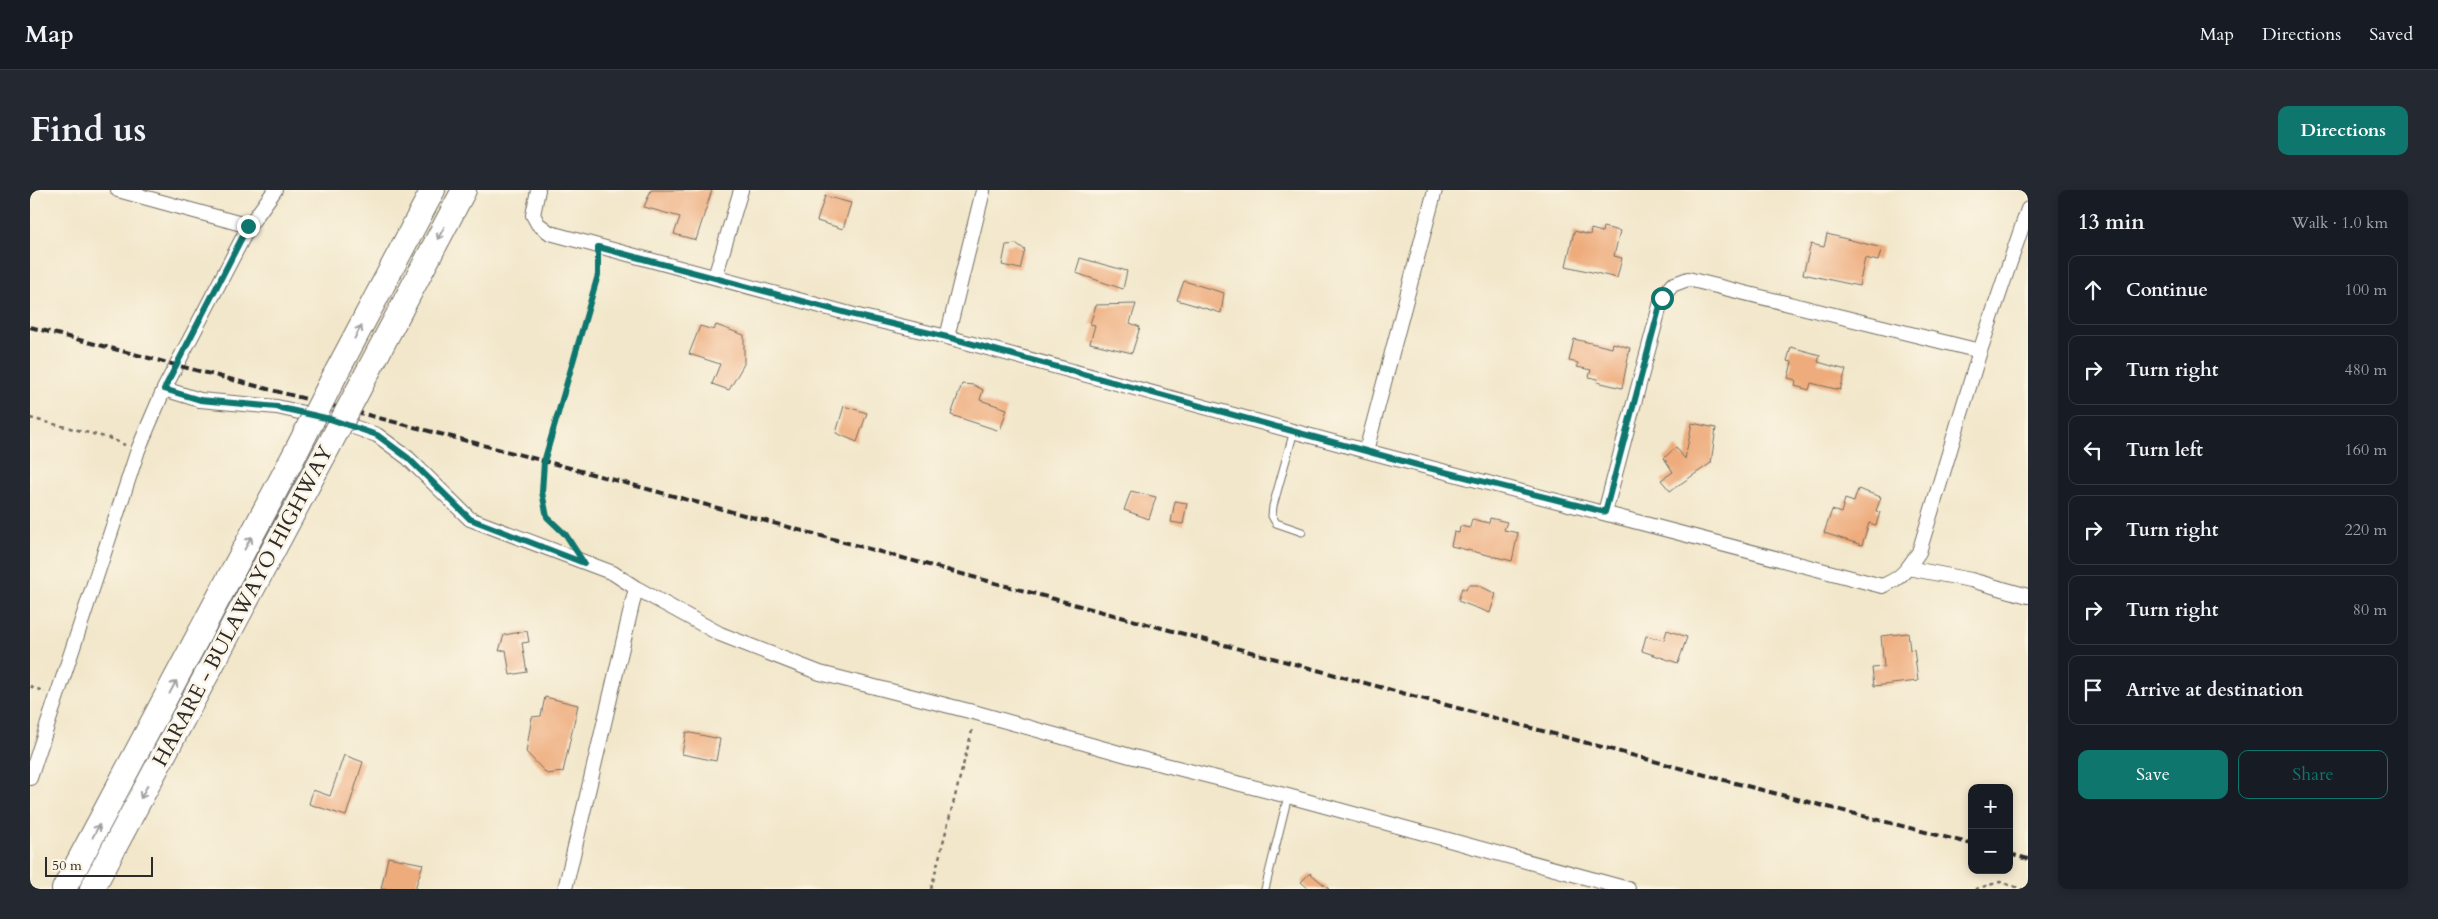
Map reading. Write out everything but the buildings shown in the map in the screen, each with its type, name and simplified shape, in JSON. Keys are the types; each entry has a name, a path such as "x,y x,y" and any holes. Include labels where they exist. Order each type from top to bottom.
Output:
{"highway":[{"name":"HARARE - BULAWAYO HIGHWAY","path":"64,889 434,190"},
{"name":"HARARE - BULAWAYO HIGHWAY","path":"92,889 464,190"}],"street":[{"path":"118,190 248,226"},
{"path":"30,778 138,450 164,389 248,226 275,190"},
{"path":"538,190 533,215 543,228 550,233 854,315 947,337 1366,451 1882,586 1897,580 1919,552 1980,351 2028,209"},
{"path":"715,277 741,190"},
{"path":"1366,451 1435,190"},
{"path":"947,337 983,191"},
{"path":"1605,512 1662,298 1672,285 1688,279 1980,351"},
{"path":"164,389 200,400 277,407 337,421 377,435 408,458 470,519 613,573 636,588 720,634 820,673 1288,796 1628,889"},
{"path":"1908,568 1971,580 2028,596"},
{"path":"565,889 636,588"}],"lane":[{"path":"1294,431 1273,506 1272,516 1276,523 1302,532"},
{"path":"1265,889 1288,796"}],"path":[{"path":"584,563 566,535 547,517 542,492 544,462 598,275 598,247"},
{"path":"30,418 109,438 138,450"},
{"path":"930,889 977,713"},
{"path":"1975,889 2000,882 2022,889"}],"railway":[{"path":"30,327 544,461 1735,783 1968,843"},
{"path":"2013,855 2028,859"}],"route":[{"path":"248,226 164,389 200,400 277,407 359,427 386,440 408,458 460,512 470,519 584,563 566,535 547,517 542,492 544,462 598,275 598,247 854,315 947,337 1421,466 1605,512 1662,298"}]}
